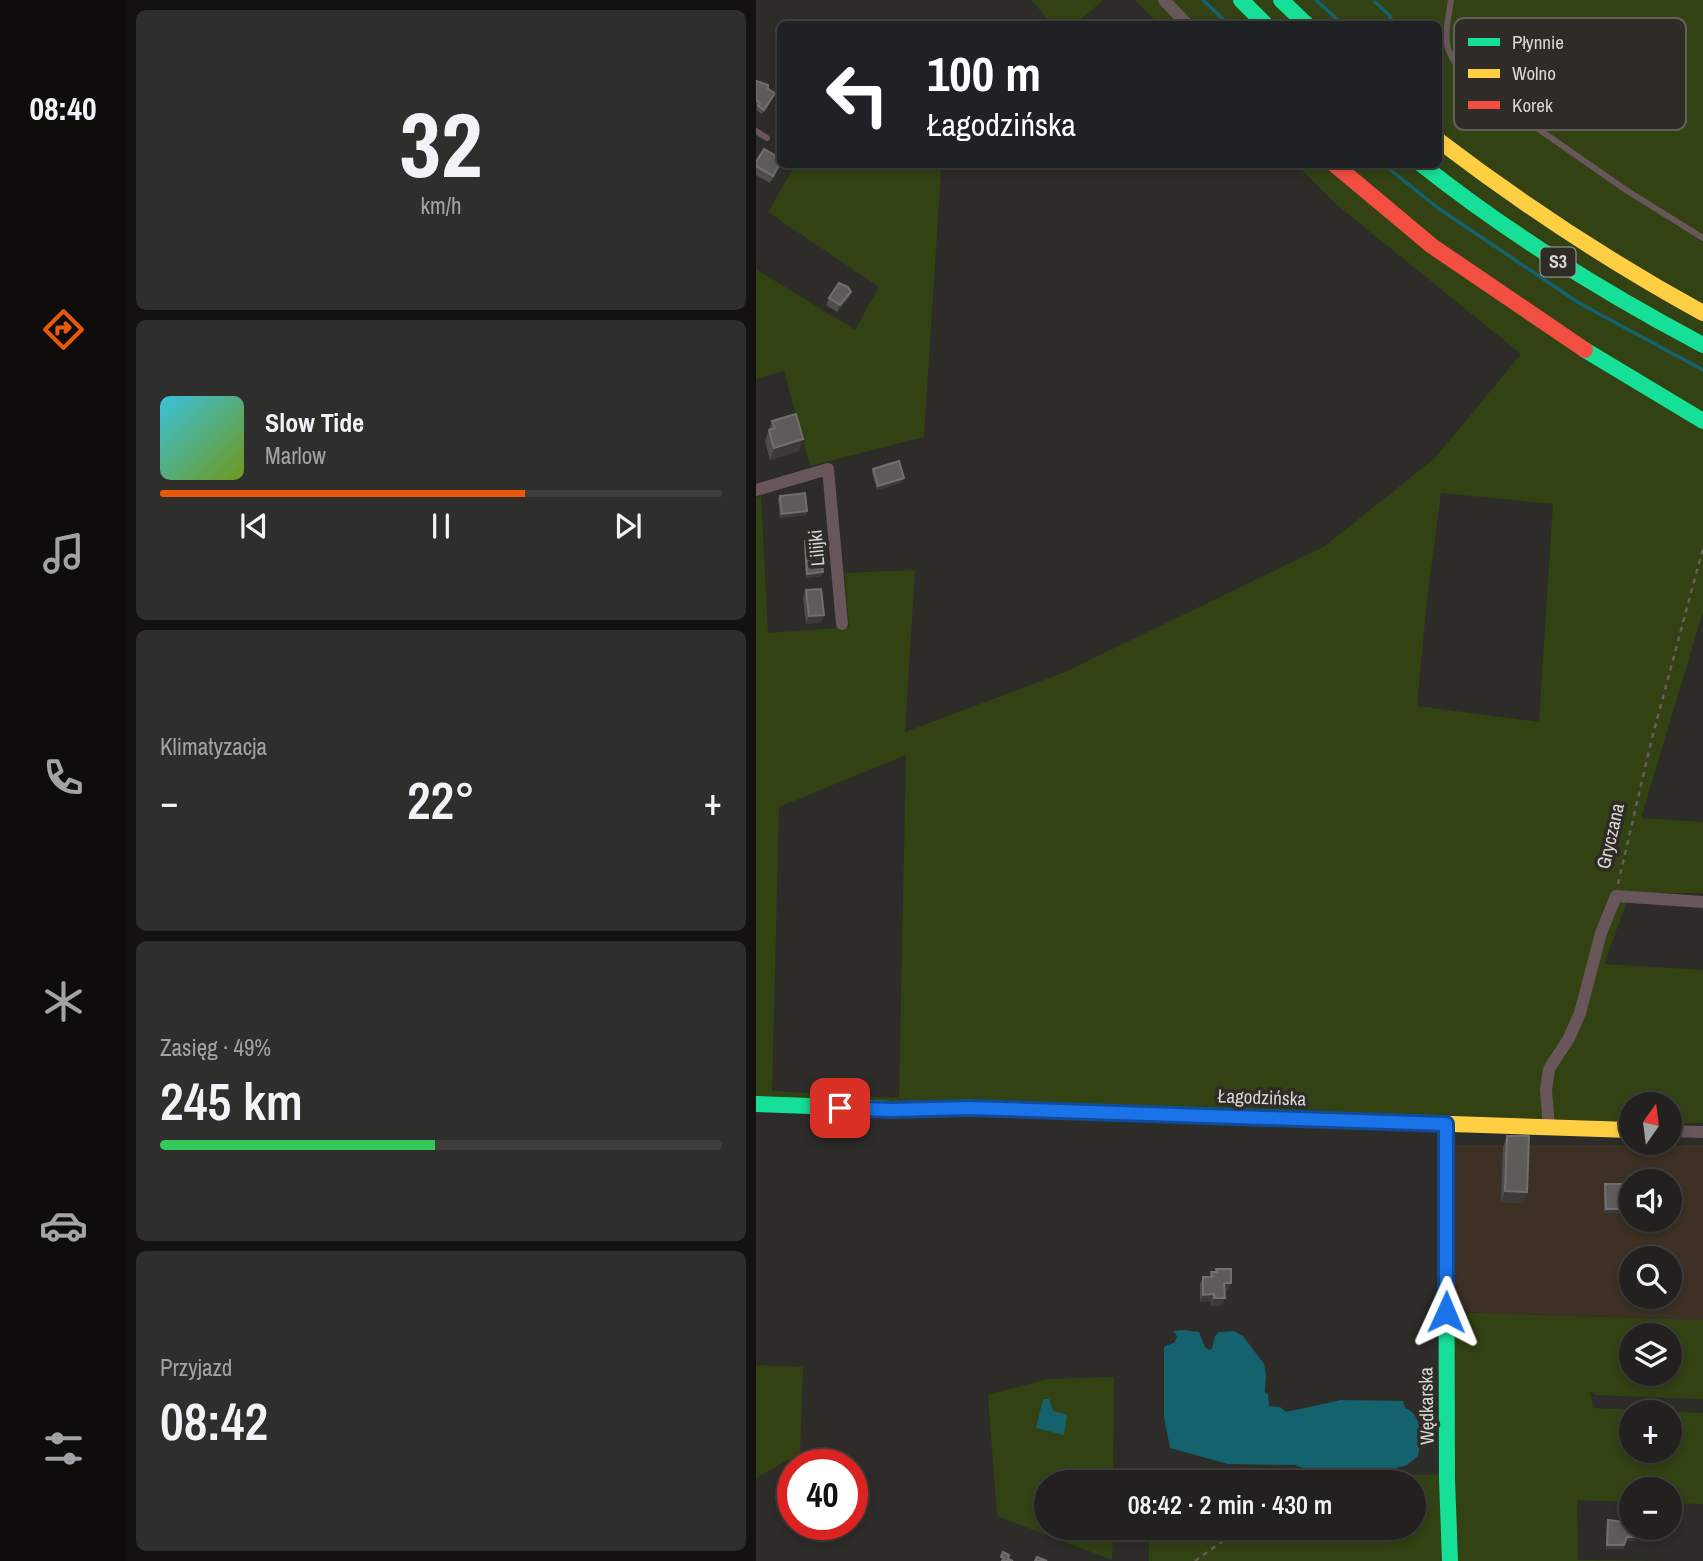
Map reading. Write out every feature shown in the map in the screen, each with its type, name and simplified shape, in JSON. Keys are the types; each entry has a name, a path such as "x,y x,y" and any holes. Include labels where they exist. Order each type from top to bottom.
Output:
{"main road":[{"path":"1241,0 1262,21"},
{"path":"1281,0 1303,21"},
{"name":"S3","path":"1442,143 1566,233 1703,313"},
{"path":"1339,168 1432,246 1566,340 1703,421"},
{"name":"S3","path":"1426,168 1553,259 1703,345"},
{"name":"Łagodzińska","path":"756,1104 891,1110 970,1108 1619,1130"},
{"name":"Wędkarska","path":"1446,1124 1447,1465 1450,1561"}],"street":[{"path":"1164,0 1184,21"},
{"name":"Lilijki","path":"756,490 828,469 842,624"},
{"path":"1616,896 1703,902"},
{"name":"Gryczana","path":"1549,1127 1546,1090 1549,1069 1569,1038 1580,1013 1601,933 1616,896"},
{"path":"1682,1131 1703,1132"}],"lane":[{"path":"1451,0 1446,32 1447,47 1454,63"},
{"path":"1540,130 1626,190 1703,238"},
{"path":"756,131 767,138"}],"path":[{"name":"Gryczana","path":"1616,896 1651,742 1703,548"},
{"path":"1195,1561 1224,1540"}],"shaded area":[{"path":"1450,1145 1619,1145 1619,1155 1682,1155 1682,1145 1703,1145 1703,1320 1451,1312"}],"green space":[{"path":"1032,0 1104,0 1078,21 1049,21"},
{"path":"1135,0 1703,0 1703,612 1641,818 1703,822 1703,893 1630,893 1604,964 1703,970 1703,1123 1682,1123 1682,1092 1619,1092 1619,1122 899,1099 898,1116 756,1111 756,497 761,496 768,633 849,627 845,573 915,570 905,732 1065,672 1325,546 1435,458 1521,354 1337,205 1300,168 1442,168 1442,21 1156,21","holes":["1441,493 1553,504 1539,722 1417,706","906,755 899,1098 772,1091 779,807"]},
{"path":"793,168 937,168 941,171 924,437 810,466 784,371 756,379 756,269 855,330 879,287 768,212"},
{"path":"1446,1312 1703,1320 1703,1399 1595,1395 1590,1391 1593,1408 1619,1409 1619,1463 1682,1463 1682,1412 1703,1413 1703,1504 1682,1503 1682,1477 1619,1477 1619,1502 1577,1500 1578,1560 1662,1561 1149,1561 1149,1540 1426,1540 1426,1475 1448,1474"},
{"path":"756,1365 803,1367 800,1449 777,1449 777,1466 756,1478"},
{"path":"1114,1377 1113,1470 1034,1470 1034,1530 997,1516 988,1395 1047,1379"},
{"path":"1060,1540 1113,1540 1112,1560"}],"water":[{"path":"1173,1331 1199,1332 1209,1350 1212,1349 1215,1336 1219,1332 1234,1331 1243,1336 1264,1364 1265,1392 1268,1394 1269,1406 1280,1407 1286,1412 1341,1400 1403,1401 1405,1408 1411,1411 1418,1422 1418,1456 1407,1465 1390,1470 1308,1470 1295,1465 1228,1464 1170,1448 1164,1417 1164,1347 1175,1342 1177,1336"},
{"path":"1043,1399 1049,1399 1053,1411 1067,1415 1064,1435 1036,1428"}],"building":[{"path":"756,81 768,85 768,89 775,93 764,110 758,106 760,103 756,100"},
{"path":"764,149 777,156 777,168 773,176 756,166"},
{"path":"839,283 848,287 851,292 840,305 829,298"},
{"path":"796,414 803,439 774,448 769,430 775,428 772,421"},
{"path":"899,461 904,478 878,486 873,469"},
{"path":"805,493 807,511 782,514 780,496"},
{"path":"818,540 823,572 807,574 805,541"},
{"path":"821,589 824,615 809,616 806,590"},
{"path":"1507,1136 1529,1136 1527,1192 1505,1191"},
{"path":"1605,1184 1619,1184 1619,1209 1606,1209"},
{"path":"1216,1269 1231,1269 1231,1283 1224,1283 1225,1298 1214,1298 1214,1294 1203,1295 1203,1277 1212,1277 1211,1272 1217,1272"},
{"path":"1608,1520 1619,1521 1619,1540 1626,1540 1624,1545 1607,1545"},
{"path":"1003,1552 1009,1555 1008,1559 1013,1561 1002,1561"}],"waterway":[{"path":"1203,0 1225,21"},
{"path":"1316,0 1339,21"},
{"path":"1375,2 1392,21"},
{"path":"1388,168 1438,208 1579,303 1703,370"}],"traffic: fast":[{"path":"1241,0 1262,21"},
{"path":"1281,0 1303,21"},
{"path":"1426,168 1558,261 1703,345"},
{"path":"1585,350 1703,421"},
{"path":"756,1104 1393,1122"},
{"path":"1446,1124 1447,1479 1450,1561"}],"traffic: slow":[{"path":"1442,143 1567,231 1703,313"},
{"path":"1393,1122 1619,1130"}],"traffic: jam":[{"path":"1339,168 1432,246 1585,350"}],"route":[{"path":"840,1108 970,1108 1446,1124 1446,1312"}]}
